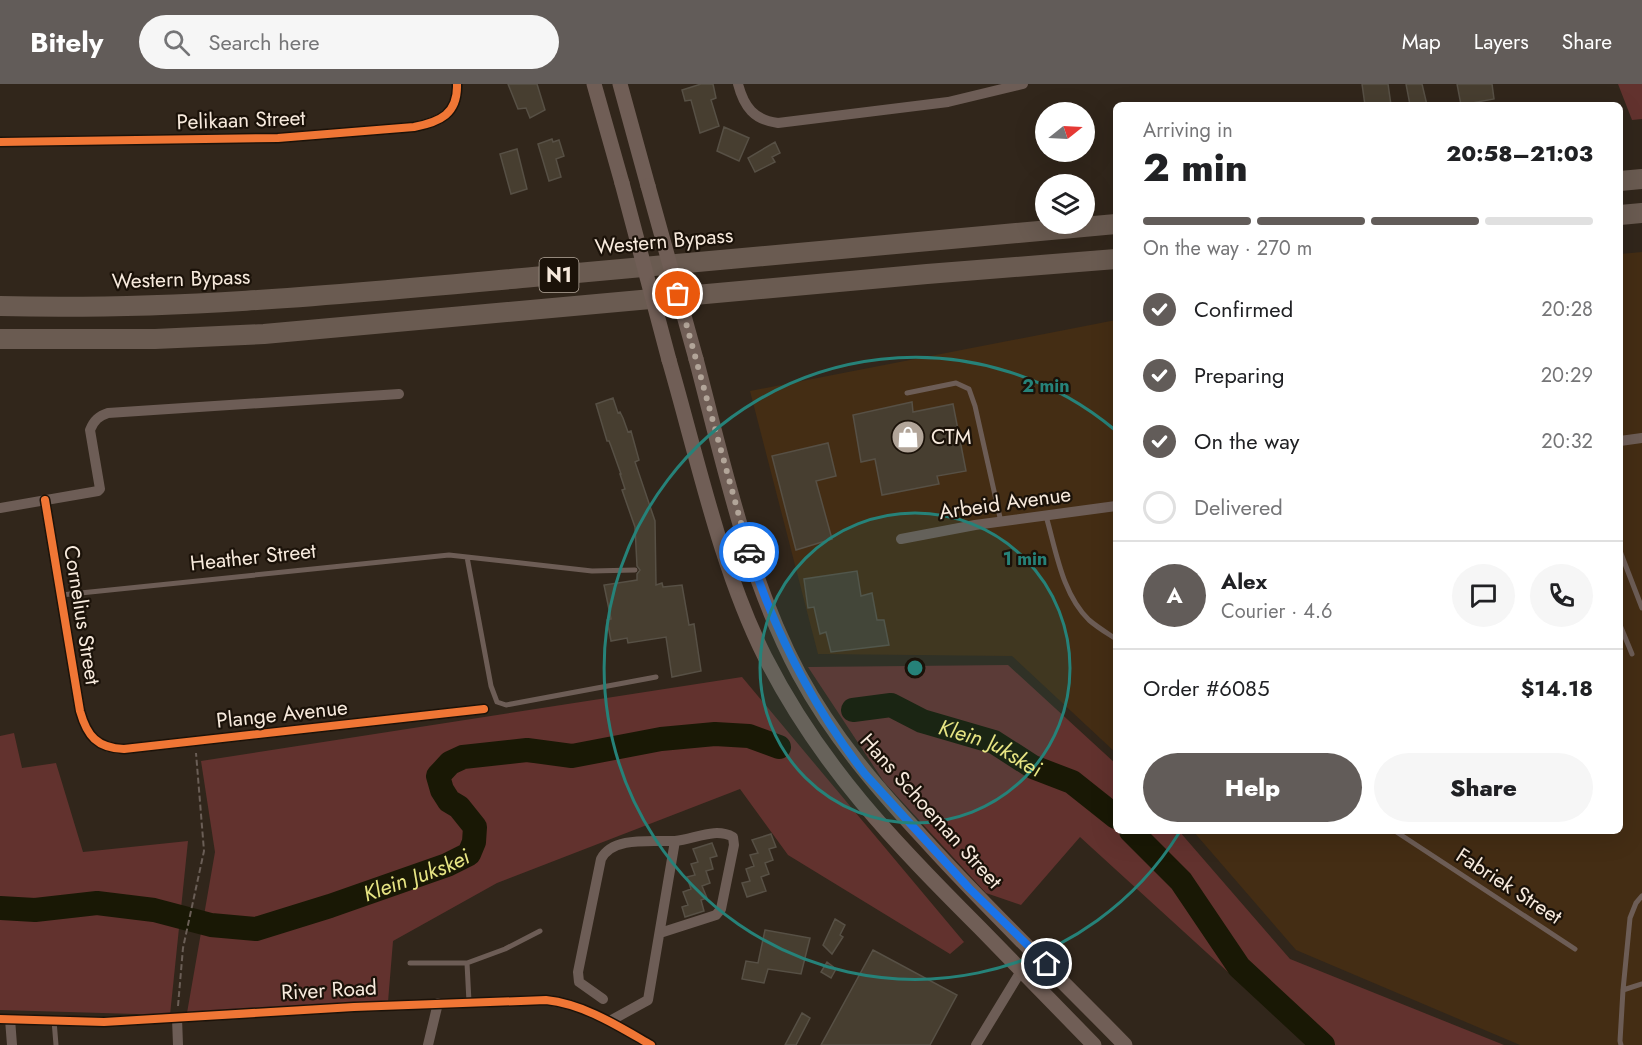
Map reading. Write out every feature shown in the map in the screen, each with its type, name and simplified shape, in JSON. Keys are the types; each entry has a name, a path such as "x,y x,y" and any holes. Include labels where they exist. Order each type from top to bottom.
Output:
{"highway":[{"path":"1623,181 1642,179"},
{"path":"1623,215 1642,213"},
{"name":"Western Bypass","path":"0,306 137,305 258,300 417,288 1113,224"},
{"name":"N1","path":"0,339 155,339 264,334 1113,259"}],"main road":[{"name":"Hans Schoeman Street","path":"594,84 722,546 750,623 780,686 823,754 878,822 1094,1045"},
{"name":"Hans Schoeman Street","path":"620,84 732,494 772,617 799,673 823,716 865,774 969,888 1125,1045"}],"street":[{"name":"Pelikaan Street","path":"0,142 289,138 414,127 435,122 447,114 455,102 457,84"},
{"path":"738,84 741,96 756,116 765,122 778,123 948,102 980,89 1023,84"},
{"path":"0,508 98,491 100,489 90,429 93,422 108,412 399,394"},
{"path":"1623,441 1642,438"},
{"name":"Cornelius Street","path":"45,500 80,711 90,734"},
{"name":"Arbeid Avenue","path":"901,538 1113,507"},
{"name":"Plange Avenue","path":"90,734 103,746 118,749 483,709"},
{"path":"603,999 579,982 578,972 601,859 605,851 619,843 675,842 725,832 734,837 721,909 716,915 660,933"},
{"path":"610,1021 648,1000 675,842"},
{"path":"976,1045 1021,970 1036,953"},
{"name":"River Road","path":"5,1019 104,1022 438,1003 546,1000 563,1002 610,1021 651,1045"},
{"path":"428,1045 438,1003"},
{"path":"177,1018 178,1045"},
{"path":"5,1019 10,1045"}],"lane":[{"path":"907,393 956,383 969,389 975,406 1001,522"},
{"path":"1046,516 1064,578 1073,599 1089,620 1113,637"},
{"name":"Heather Street","path":"61,595 448,555 592,571 635,570"},
{"path":"467,557 491,686 497,702 506,705 656,677"},
{"path":"1623,559 1642,608"},
{"path":"1623,632 1632,654"},
{"name":"Fabriek Street","path":"1400,834 1575,949"},
{"path":"1621,1045 1623,990 1630,918 1636,903 1642,896"},
{"path":"410,963 467,963 505,949 540,931"},
{"path":"467,963 470,1002"},
{"path":"1623,990 1642,984"},
{"path":"54,1020 56,1045"}],"path":[{"path":"177,1018 183,948 204,851 194,742"}],"shaded area":[{"path":"1618,84 1642,84 1642,119 1632,120"},
{"path":"1642,252 1642,1045 1520,1045 1296,950 1196,834 1623,834 1623,254"},
{"path":"1113,321 1113,750 1012,656 818,654 750,391"},
{"path":"1008,665 1113,761 1113,834 1182,834 1290,959 1504,1045 1308,1045 1080,837 1021,905 986,893 884,782 808,667"},
{"path":"742,677 964,942 950,954 788,855 740,789 497,883 393,941 388,1002 187,1013 215,852 201,761"},
{"path":"14,733 22,768 56,763 83,852 188,841 170,1015 0,1010 0,736"}],"building":[{"path":"508,84 537,84 545,110 530,118 526,108 518,109"},
{"path":"701,84 713,84 716,98 711,100 719,126 700,133 691,100 685,101 682,90"},
{"path":"1362,84 1388,84 1391,102 1365,102"},
{"path":"1406,84 1422,84 1426,102 1409,102"},
{"path":"1457,84 1492,84 1494,99 1460,102"},
{"path":"724,127 749,138 739,161 717,151"},
{"path":"552,139 553,142 559,140 564,156 556,159 561,177 549,181 538,144"},
{"path":"775,142 780,153 772,157 775,162 755,172 748,158"},
{"path":"517,149 527,189 511,194 500,154"},
{"path":"613,398 628,432 631,431 639,460 635,462 655,521 656,585 662,583 663,587 682,585 689,625 694,624 701,671 672,677 666,637 628,643 627,638 611,641 607,620 611,619 604,585 637,580 640,570 637,566 635,527 622,490 625,489 596,404"},
{"name":"CTM","path":"912,402 913,412 953,404 966,471 937,476 939,484 882,495 875,459 861,462 853,415"},
{"path":"828,443 836,476 816,481 832,539 796,550 772,456"},
{"path":"857,571 861,596 872,593 877,620 884,620 889,645 831,652 826,632 820,634 814,607 808,608 804,579"},
{"path":"771,834 776,847 769,849 773,860 765,863 769,874 761,877 766,891 747,897 742,883 750,881 746,869 754,866 750,855 758,853 752,840"},
{"path":"712,843 717,856 710,858 713,869 706,871 710,883 702,886 707,898 701,900 704,911 685,917 682,907 688,905 683,892 691,889 687,877 695,875 691,864 698,862 693,849"},
{"path":"835,919 845,925 840,935 843,937 832,954 823,945"},
{"path":"765,930 810,938 801,974 768,969 764,983 742,979 746,961 758,963"},
{"path":"873,950 957,995 930,1045 821,1045"},
{"path":"827,962 836,969 831,978 821,972"},
{"path":"802,1013 810,1018 796,1045 785,1045"}],"waterway":[{"name":"Klein Jukskei","path":"853,710 891,705 922,721 994,742 1033,767 1072,782 1113,815"},
{"name":"Klein Jukskei","path":"0,908 35,910 97,903 154,910 211,925 256,929 447,865 469,854 474,842 475,827 459,807 449,801 442,790 438,776 450,763 463,757 527,750 572,756 661,739 715,734 749,736 779,747"},
{"name":"Klein Jukskei","path":"1134,834 1181,881 1239,967 1323,1045"}],"cycle path":[{"path":"0,142 278,138 414,127 446,115 454,103 457,84"},
{"path":"45,500 80,711 90,734 100,743 124,749 484,709"},
{"path":"0,1019 104,1022 354,1007 546,1000 587,1011 651,1045"}],"way so far":[{"path":"678,294 749,552"}],"place":[{"name":"CTM","path":"908,437"}],"route":[{"path":"749,552 772,617 799,673 823,716 851,756 969,888 1047,964"}]}
